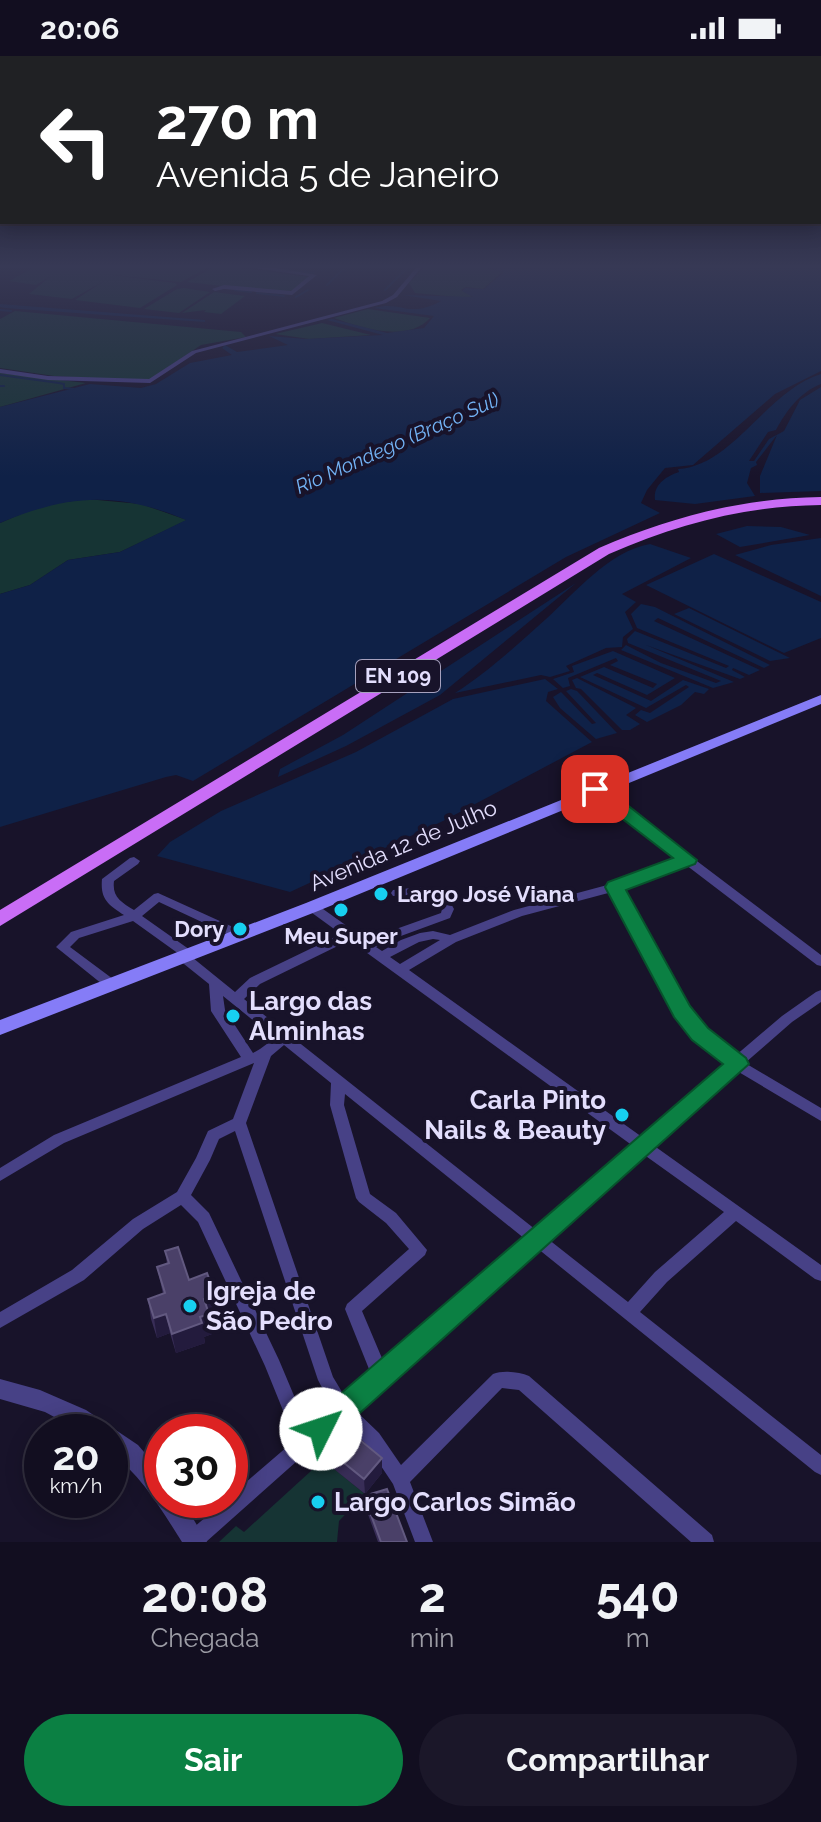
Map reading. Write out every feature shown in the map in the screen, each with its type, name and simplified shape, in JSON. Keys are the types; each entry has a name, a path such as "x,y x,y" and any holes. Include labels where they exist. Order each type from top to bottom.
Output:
{"main road":[{"name":"EN 109","path":"0,919 604,551 649,530 725,508 769,502 821,501"},
{"name":"Avenida 12 de Julho","path":"0,1028 312,907 821,699"}],"street":[{"path":"0,371 48,378 150,381 194,352 248,337"},
{"path":"595,789 821,962"},
{"path":"399,970 449,940 518,913 615,887 688,860"},
{"path":"134,861 108,879 107,889 112,901 186,956 338,1082 821,1466"},
{"path":"615,887 682,1011 700,1034 738,1064 821,1115"},
{"path":"367,947 385,935 404,932 446,915 446,901 442,898 421,891 397,893"},
{"path":"112,985 62,947 75,935 133,917 158,897 240,935"},
{"path":"312,907 821,1274"},
{"path":"236,999 255,981 350,935"},
{"path":"381,957 431,935 444,936 449,940"},
{"path":"215,983 218,1011 249,1058"},
{"path":"180,1518 194,1541 787,1019 821,995"},
{"path":"0,1175 59,1139 265,1053 284,1038"},
{"path":"265,1053 239,1123 326,1380 343,1410 373,1439 400,1479 424,1542"},
{"path":"338,1082 337,1105 364,1198 391,1218 419,1250 353,1309 381,1377"},
{"path":"0,1321 78,1275 138,1224 182,1196 203,1160 213,1135 239,1123"},
{"path":"182,1196 204,1218 267,1352 305,1443"},
{"path":"628,1313 661,1277 735,1212"},
{"path":"400,1479 499,1380 523,1382 701,1540"},
{"path":"0,1389 33,1395 73,1414"},
{"path":"128,1452 144,1469"}],"green space":[{"path":"0,337 244,337 201,345 151,379 142,381 54,376 0,368"},
{"path":"0,373 86,383 0,407"},
{"path":"87,499 141,504 187,520 120,552 68,560 30,585 0,594 0,523 42,505"},
{"name":"Largo Carlos Simão","path":"323,1460 365,1494 339,1521 337,1542 219,1542 236,1526 244,1532"}],"water":[{"name":"Rio Mondego (Braço Sul)","path":"272,337 821,337 821,371 775,394 693,465 665,468 647,490 641,503 660,513 566,557 193,781 176,775 166,777 0,827 0,594 30,585 68,560 120,552 186,520 138,504 93,500 48,506 0,523 0,407 90,384 141,388 156,384 190,363 232,355 222,348 225,345 237,352 288,345"},
{"path":"821,374 821,384 794,403 776,430 768,432 749,461 754,461 769,439 784,431 800,400 821,387 821,491 760,493 760,476 777,435 756,462 757,465 751,468 747,483 755,496 695,504 655,500 656,489 666,478 679,472 678,469 698,465 716,455 783,396"},
{"path":"747,526 781,527 810,535 740,547 716,534"},
{"path":"821,538 821,596 735,555 771,545"},
{"path":"650,544 691,558 622,594 636,602 625,612 633,629 623,637 622,647 606,648 566,666 570,671 550,677 541,675 455,693 502,658 607,564 635,548"},
{"path":"714,554 821,602 821,638 784,653 646,585"},
{"path":"576,583 440,695 346,746 278,777 280,769 343,735"},
{"path":"641,604 655,607 770,665 764,668 658,618 654,621 760,670 749,675 733,668 745,677 740,679 646,645 734,682 713,688 621,650 626,645 661,663 716,683 721,681 628,643 627,639 635,631 726,668 729,666 637,628 631,614"},
{"path":"689,608 790,658 770,661 674,614"},
{"path":"613,651 675,678 647,695 597,673 593,675 651,701 683,680 709,689 704,694 695,692 681,705 647,722 635,715 641,710 650,713 689,687 686,685 646,708 580,677 604,667 653,688 657,684 610,665 618,661 616,658 568,678 570,686 563,688 553,679 574,672 572,666"},
{"path":"577,678 636,708 626,715 640,724 630,730 622,730 581,689 576,688 572,680"},
{"path":"545,679 558,689 548,692 546,701 592,742 443,821 290,892 157,856 170,842 221,811 356,752 453,699"},
{"path":"566,691 577,691 617,733 596,739 560,708 553,697 561,692 592,724 596,723"}],"building":[{"path":"178,1247 189,1280 207,1273 215,1295 204,1299 209,1314 200,1317 202,1323 172,1334 166,1314 154,1318 148,1299 165,1293 157,1267 169,1263 165,1251"},
{"path":"337,1421 382,1458 364,1479 318,1442"},
{"path":"387,1489 407,1542 381,1542 364,1496"}],"waterway":[{"path":"0,375 59,383 64,384 64,388 74,389"}],"place":[{"name":"Largo José Viana","path":"381,894"},
{"name":"Meu Super","path":"341,910"},
{"name":"Dory","path":"240,929"},
{"name":"Largo das Alminhas","path":"233,1016"},
{"name":"Carla Pinto Nails & Beauty","path":"622,1115"},
{"name":"Igreja de São Pedro","path":"190,1306"},
{"name":"Largo Carlos Simão","path":"318,1502"}],"route":[{"path":"321,1429 738,1064 700,1034 682,1011 615,887 688,860 595,789"}]}
